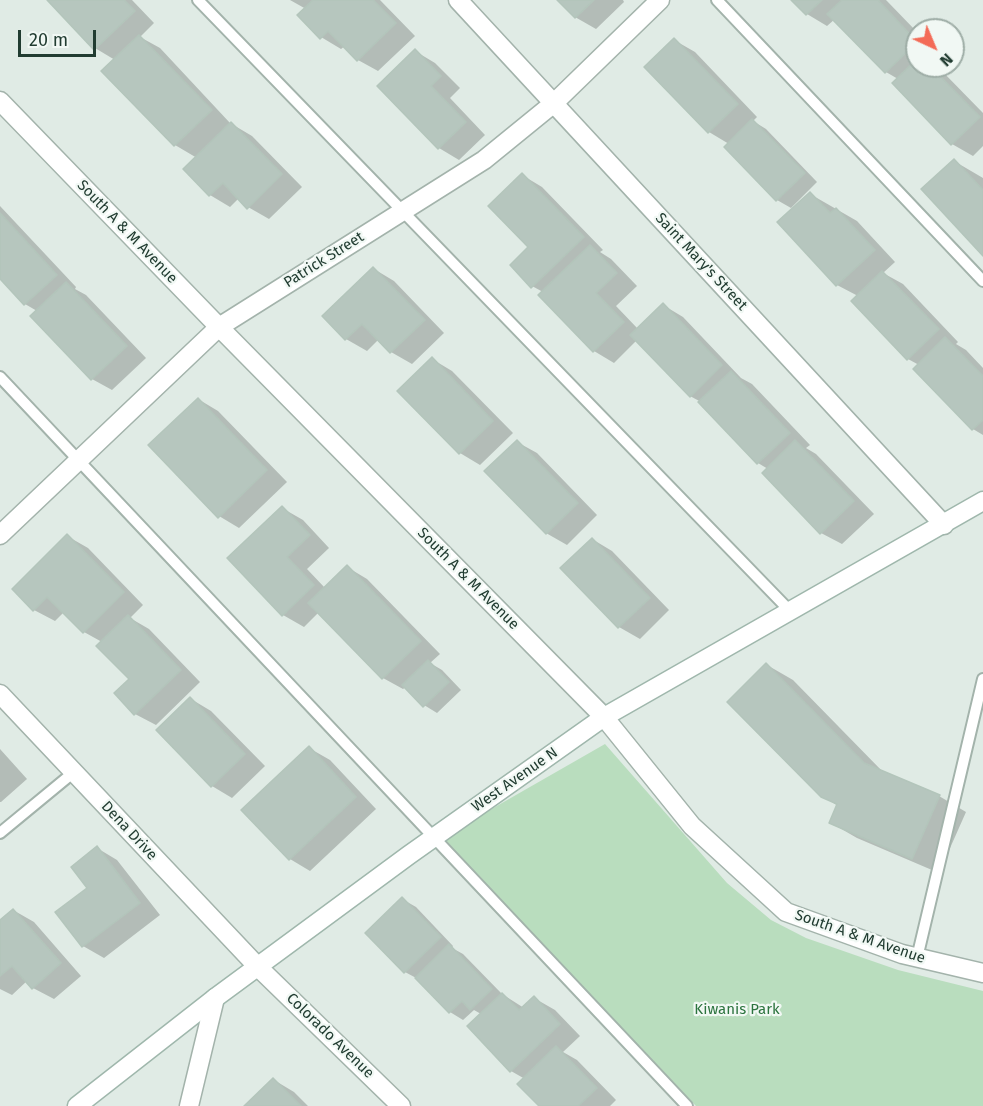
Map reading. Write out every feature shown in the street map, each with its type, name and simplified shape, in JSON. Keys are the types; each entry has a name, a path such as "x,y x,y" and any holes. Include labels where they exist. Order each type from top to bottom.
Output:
{"street":[{"name":"Saint Mary's Street","path":"458,0 944,525"},
{"name":"Patrick Street","path":"0,535 219,327 484,160 554,103 660,0"},
{"name":"South A & M Avenue","path":"0,101 219,327 604,717 692,826 786,912 902,954 983,973"},
{"name":"West Avenue N","path":"77,1106 215,998 604,717 983,501"},
{"name":"Dena Drive","path":"0,694 258,967"},
{"name":"Colorado Avenue","path":"258,967 401,1106"},
{"path":"189,1106 215,998"}],"lane":[{"path":"198,0 791,612"},
{"path":"717,0 983,281"},
{"path":"0,377 687,1106"},
{"path":"917,958 983,679"},
{"path":"0,833 74,772"}],"green space":[{"name":"Kiwanis Park","path":"605,744 727,883 771,920 806,938 898,970 983,991 983,1106 696,1106 443,839"}],"building":[{"path":"47,0 124,0 135,11 94,50"},
{"path":"313,0 373,0 396,23 357,61 328,31 320,39 297,15"},
{"path":"557,0 594,0 575,18"},
{"path":"791,0 822,0 806,15"},
{"path":"842,0 878,0 905,29 905,54 885,73 827,14"},
{"path":"139,35 212,110 174,146 101,71"},
{"path":"674,38 738,104 708,133 644,67"},
{"path":"415,49 441,76 431,86 466,122 438,149 377,86"},
{"path":"905,71 905,78 942,78 980,117 951,145 892,83"},
{"path":"752,119 805,173 776,201 724,147"},
{"path":"231,122 282,174 247,209 223,183 209,196 183,169"},
{"path":"954,159 983,190 983,256 921,189"},
{"path":"522,173 584,237 531,288 510,265 528,247 488,206"},
{"path":"810,192 830,213 836,208 875,250 836,286 777,222"},
{"path":"0,213 57,275 24,305 0,279"},
{"path":"590,245 617,273 596,293 624,322 593,352 538,295"},
{"path":"373,267 425,320 390,353 362,324 345,340 322,316"},
{"path":"882,271 939,329 907,360 851,301"},
{"path":"66,282 127,346 91,380 30,316"},
{"path":"663,303 722,365 690,397 630,335"},
{"path":"945,337 983,376 983,420 972,430 913,369"},
{"path":"432,357 493,421 459,454 397,391"},
{"path":"731,371 790,433 757,464 698,402"},
{"path":"198,398 267,470 218,518 148,445"},
{"path":"517,440 578,503 546,534 484,471"},
{"path":"795,440 854,501 820,534 762,473"},
{"path":"282,506 310,535 287,557 314,585 282,616 227,558"},
{"path":"67,534 124,592 83,633 47,597 33,611 12,589"},
{"path":"592,538 650,598 618,628 560,568"},
{"path":"347,565 421,641 382,679 308,603"},
{"path":"128,615 181,670 134,715 114,693 129,679 96,646"},
{"path":"428,660 449,682 423,707 402,685"},
{"path":"766,663 864,763 940,795 912,859 829,823 837,804 821,797 727,702"},
{"path":"190,697 245,754 211,787 156,730"},
{"path":"309,746 356,797 289,860 241,810"},
{"path":"97,846 140,903 82,947 55,912 87,888 71,867"},
{"path":"402,897 441,937 404,973 365,933"},
{"path":"13,909 61,963 32,989 12,966 0,976 0,920"},
{"path":"449,944 492,989 470,1010 462,1001 449,1013 415,978"},
{"path":"502,993 519,1010 534,996 560,1024 510,1072 467,1026"},
{"path":"556,1046 597,1088 578,1106 539,1106 517,1084"},
{"path":"273,1078 301,1106 244,1106"}]}
